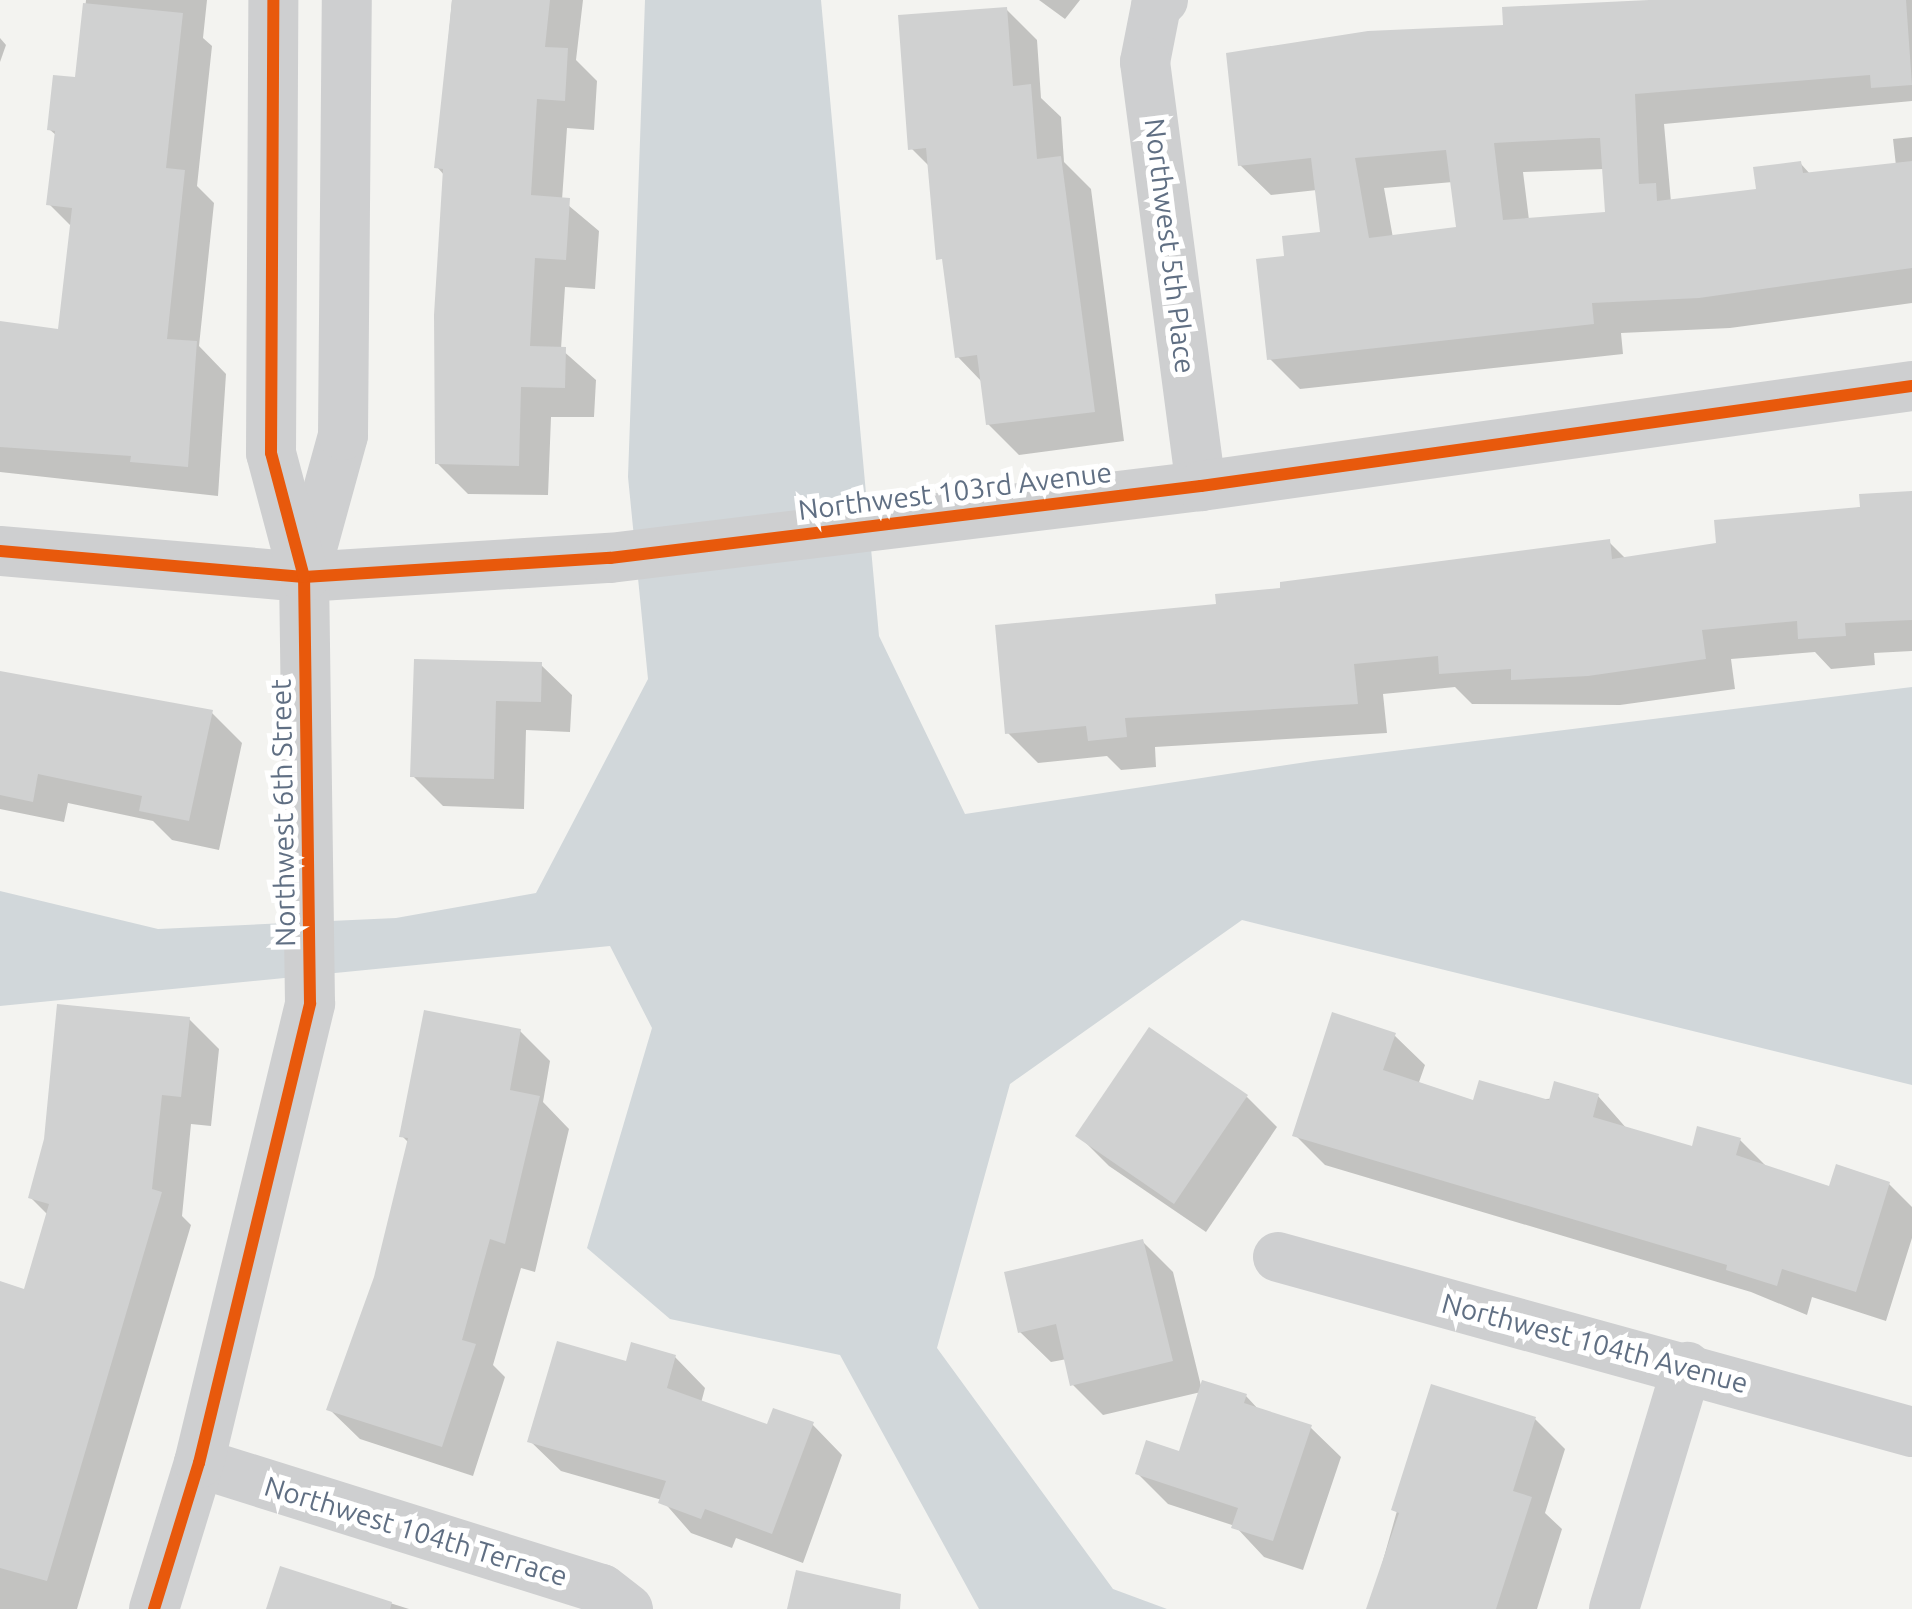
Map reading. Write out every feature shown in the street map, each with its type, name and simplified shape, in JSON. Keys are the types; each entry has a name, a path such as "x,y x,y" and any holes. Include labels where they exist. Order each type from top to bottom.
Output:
{"street":[{"name":"Northwest 6th Street","path":"154,1609 198,1463 310,1003 304,578 271,453 273,0"},
{"name":"Northwest 6th Street","path":"304,578 343,436 347,0"},
{"name":"Northwest 5th Place","path":"1160,3 1146,62 1201,486"},
{"name":"Northwest 103rd Avenue","path":"0,551 304,578 610,558 1201,486 1912,386"},
{"name":"Northwest 104th Avenue","path":"1278,1257 1912,1432"},
{"path":"1614,1609 1686,1367"},
{"name":"Northwest 104th Terrace","path":"198,1463 602,1589 628,1609"}],"shaded area":[{"path":"645,0 821,0 879,636 965,814 1313,761 1912,687 1912,1085 1242,920 1010,1084 937,1348 1113,1589 1167,1609 979,1609 840,1355 670,1319 587,1248 652,1028 610,946 0,1006 0,891 158,929 396,918 536,893 648,679 628,477"}],"building":[{"path":"452,0 550,0 545,47 568,48 565,101 537,99 531,195 570,198 566,260 535,258 530,346 566,347 565,388 521,387 519,466 435,464 434,315 443,169 434,168"},
{"path":"1649,0 1906,0 1912,85 1871,88 1870,75 1635,94 1639,184 1656,183 1657,201 1756,189 1753,167 1801,161 1803,173 1912,161 1912,268 1699,298 1592,303 1594,324 1267,360 1256,259 1284,256 1282,236 1320,232 1311,158 1238,166 1226,53 1368,31 1503,25 1502,7","holes":["1600,138 1605,212 1503,220 1494,143","1446,150 1456,227 1369,238 1355,158"]},
{"path":"83,3 183,13 166,168 185,170 167,339 197,341 188,467 130,462 131,456 0,447 0,321 58,329 72,208 46,205 55,131 47,130 53,75 75,77"},
{"path":"1007,7 1013,86 1031,84 1037,159 1061,156 1095,412 986,425 977,355 955,358 942,259 936,260 926,148 908,150 898,15"},
{"path":"1912,491 1912,620 1845,623 1846,636 1798,639 1797,621 1702,630 1706,659 1588,676 1511,680 1511,669 1439,674 1438,656 1354,664 1358,704 1125,718 1127,737 1088,741 1086,726 1005,734 995,625 1216,604 1215,594 1280,588 1280,582 1610,539 1612,559 1716,543 1714,520 1860,507 1859,494"},
{"path":"414,659 542,662 541,702 496,701 494,779 410,777"},
{"path":"0,671 213,710 189,821 139,811 142,796 38,774 33,802 0,795"},
{"path":"57,1004 190,1017 181,1097 162,1095 152,1189 162,1192 47,1581 0,1568 0,1281 24,1289 49,1204 28,1198 44,1139"},
{"path":"424,1010 521,1029 510,1090 540,1096 505,1244 490,1239 462,1340 476,1344 442,1447 326,1410 374,1277 408,1138 399,1137"},
{"path":"1332,1012 1396,1033 1383,1070 1473,1100 1479,1080 1549,1100 1554,1081 1599,1094 1593,1117 1692,1146 1697,1126 1741,1138 1736,1155 1829,1186 1836,1164 1890,1182 1856,1292 1782,1269 1777,1286 1726,1270 1727,1265 1292,1136"},
{"path":"1149,1027 1248,1095 1174,1204 1075,1136"},
{"path":"1143,1239 1173,1361 1070,1386 1056,1324 1018,1333 1004,1272"},
{"path":"557,1341 626,1361 631,1342 676,1355 667,1388 767,1424 773,1408 814,1422 772,1534 705,1509 701,1519 658,1503 666,1481 527,1442"},
{"path":"1202,1380 1247,1394 1244,1403 1312,1425 1273,1541 1231,1528 1238,1508 1135,1474 1146,1440 1179,1451"},
{"path":"1431,1384 1536,1417 1513,1491 1532,1497 1496,1609 1366,1609 1399,1513 1391,1510"},
{"path":"280,1566 392,1602 390,1609 266,1609"},
{"path":"796,1570 901,1594 900,1609 787,1609"}],"cycle path":[{"path":"154,1609 199,1463 310,1003 304,577 271,453 273,0"},
{"path":"0,551 304,577 610,558 1201,486 1912,386"}]}
